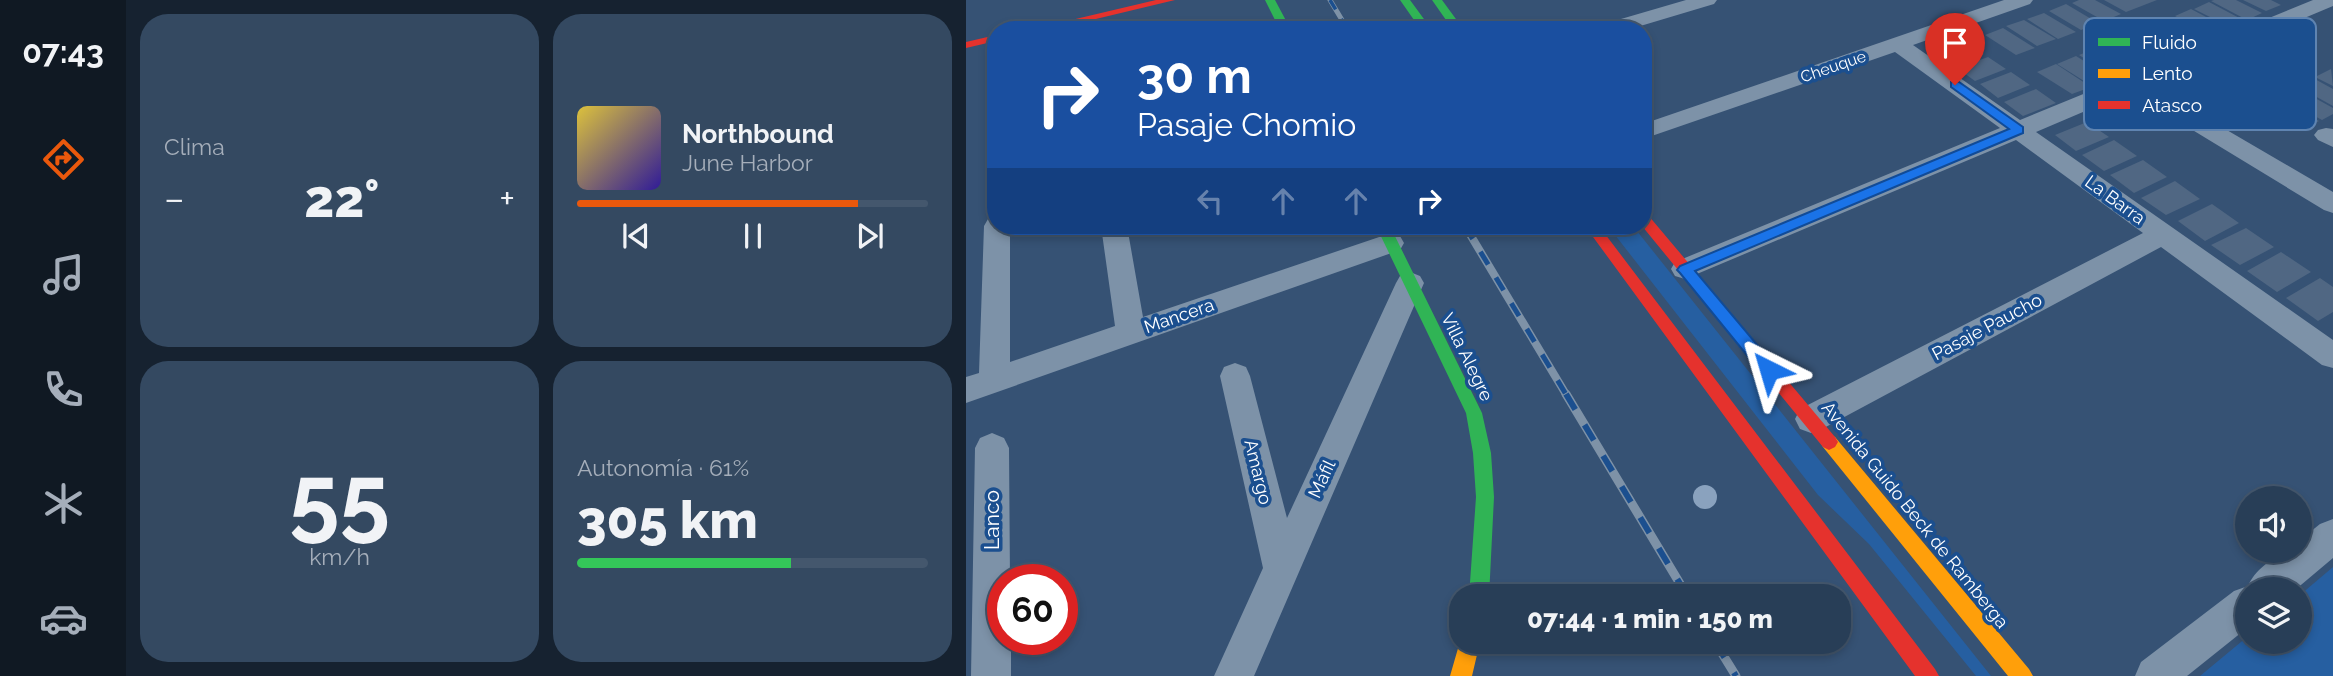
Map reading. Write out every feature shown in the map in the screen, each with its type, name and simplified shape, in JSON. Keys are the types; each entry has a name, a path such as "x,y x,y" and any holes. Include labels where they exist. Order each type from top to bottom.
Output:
{"main road":[{"path":"1094,21 1170,0"},
{"path":"1270,0 1281,21"},
{"path":"1405,0 1420,21"},
{"path":"1437,0 1452,21"},
{"path":"966,45 987,40"},
{"name":"Avenida Guido Beck de Ramberga","path":"1652,229 2022,676"},
{"name":"Villa Alegre","path":"1387,235 1474,413 1482,453 1485,497 1480,584"},
{"path":"1598,235 1928,676"},
{"path":"1461,676 1467,654"}],"street":[{"path":"1635,21 1707,0"},
{"name":"Cheuque","path":"1652,129 2023,0"},
{"path":"2287,18 2330,0"},
{"name":"La Barra","path":"1898,44 2333,356"},
{"path":"1685,270 2084,103"},
{"path":"2209,130 2333,204"},
{"path":"2333,131 2326,135 2333,138"},
{"name":"Pasaje Paucho","path":"1811,419 2163,234"},
{"path":"994,380 997,235"},
{"path":"1115,235 1131,333"},
{"name":"Mancera","path":"966,390 1131,333 1384,235"},
{"name":"Máfil","path":"1234,676 1410,283"},
{"name":"Amargo","path":"1235,376 1282,567"},
{"name":"Lanco","path":"991,676 992,448"},
{"path":"2281,577 2333,536"},
{"path":"2155,676 2235,613"}],"shaded area":[{"path":"1615,235 1640,235 1991,676 1976,676 1869,544 1818,495"},
{"path":"2333,567 2333,676 2200,676 2235,647 2235,654 2312,654 2312,585"}],"building":[{"path":"2095,0 2121,14 2111,18 2099,18 2072,3"},
{"path":"2104,0 2157,0 2126,12"},
{"path":"2236,0 2262,13 2243,18 2211,1"},
{"path":"2243,0 2271,0 2281,5 2266,11"},
{"path":"2209,2 2239,18 2212,18 2194,9"},
{"path":"2066,4 2090,18 2084,18 2084,29 2081,30 2049,11"},
{"path":"2191,9 2208,18 2179,18 2175,16"},
{"path":"2044,13 2076,32 2058,39 2027,19"},
{"path":"2024,20 2056,39 2037,46 2006,26"},
{"path":"2003,28 2035,48 2016,55 1985,35"},
{"path":"1967,42 1984,54 1953,65 1936,53"},
{"path":"2076,56 2084,61 2084,81 2057,64"},
{"path":"1988,57 2006,69 1975,81 1957,68"},
{"path":"2056,64 2084,82 2084,90 2072,94 2037,72"},
{"path":"2331,69 2333,86 2316,78"},
{"path":"2011,72 2030,85 1998,98 1980,84"},
{"path":"2316,80 2333,89 2333,106 2316,97"},
{"path":"2036,89 2056,103 2023,116 2004,102"},
{"path":"2316,99 2333,108 2333,114 2322,120 2316,117"},
{"path":"2084,123 2084,130 2099,130 2109,137 2076,151 2055,135"},
{"path":"2114,140 2137,156 2104,171 2082,155"},
{"path":"2143,160 2167,177 2134,193 2110,175"},
{"path":"2175,181 2200,199 2166,215 2141,198"},
{"path":"2212,204 2239,223 2205,241 2178,221"},
{"path":"2246,228 2274,247 2240,265 2211,245"},
{"path":"2281,252 2311,272 2277,292 2247,271"},
{"path":"2320,278 2333,287 2333,312 2318,321 2286,298"}],"railway":[{"path":"1330,0 1343,21"},
{"path":"1470,235 1567,396"},
{"path":"1566,394 1680,584"},
{"path":"1722,654 1736,676"}],"traffic: fast":[{"path":"1270,0 1281,21"},
{"path":"1405,0 1420,21"},
{"path":"1437,0 1452,21"},
{"path":"1387,235 1474,413 1482,453 1485,497 1480,584"}],"traffic: slow":[{"path":"1829,442 2022,676"},
{"path":"1461,676 1467,654"}],"traffic: jam":[{"path":"1075,21 1170,0"},
{"path":"966,45 987,40"},
{"path":"1652,229 1829,442"},
{"path":"1599,235 1928,676"}],"route":[{"path":"1769,370 1685,270 2018,130 1955,85"}]}
